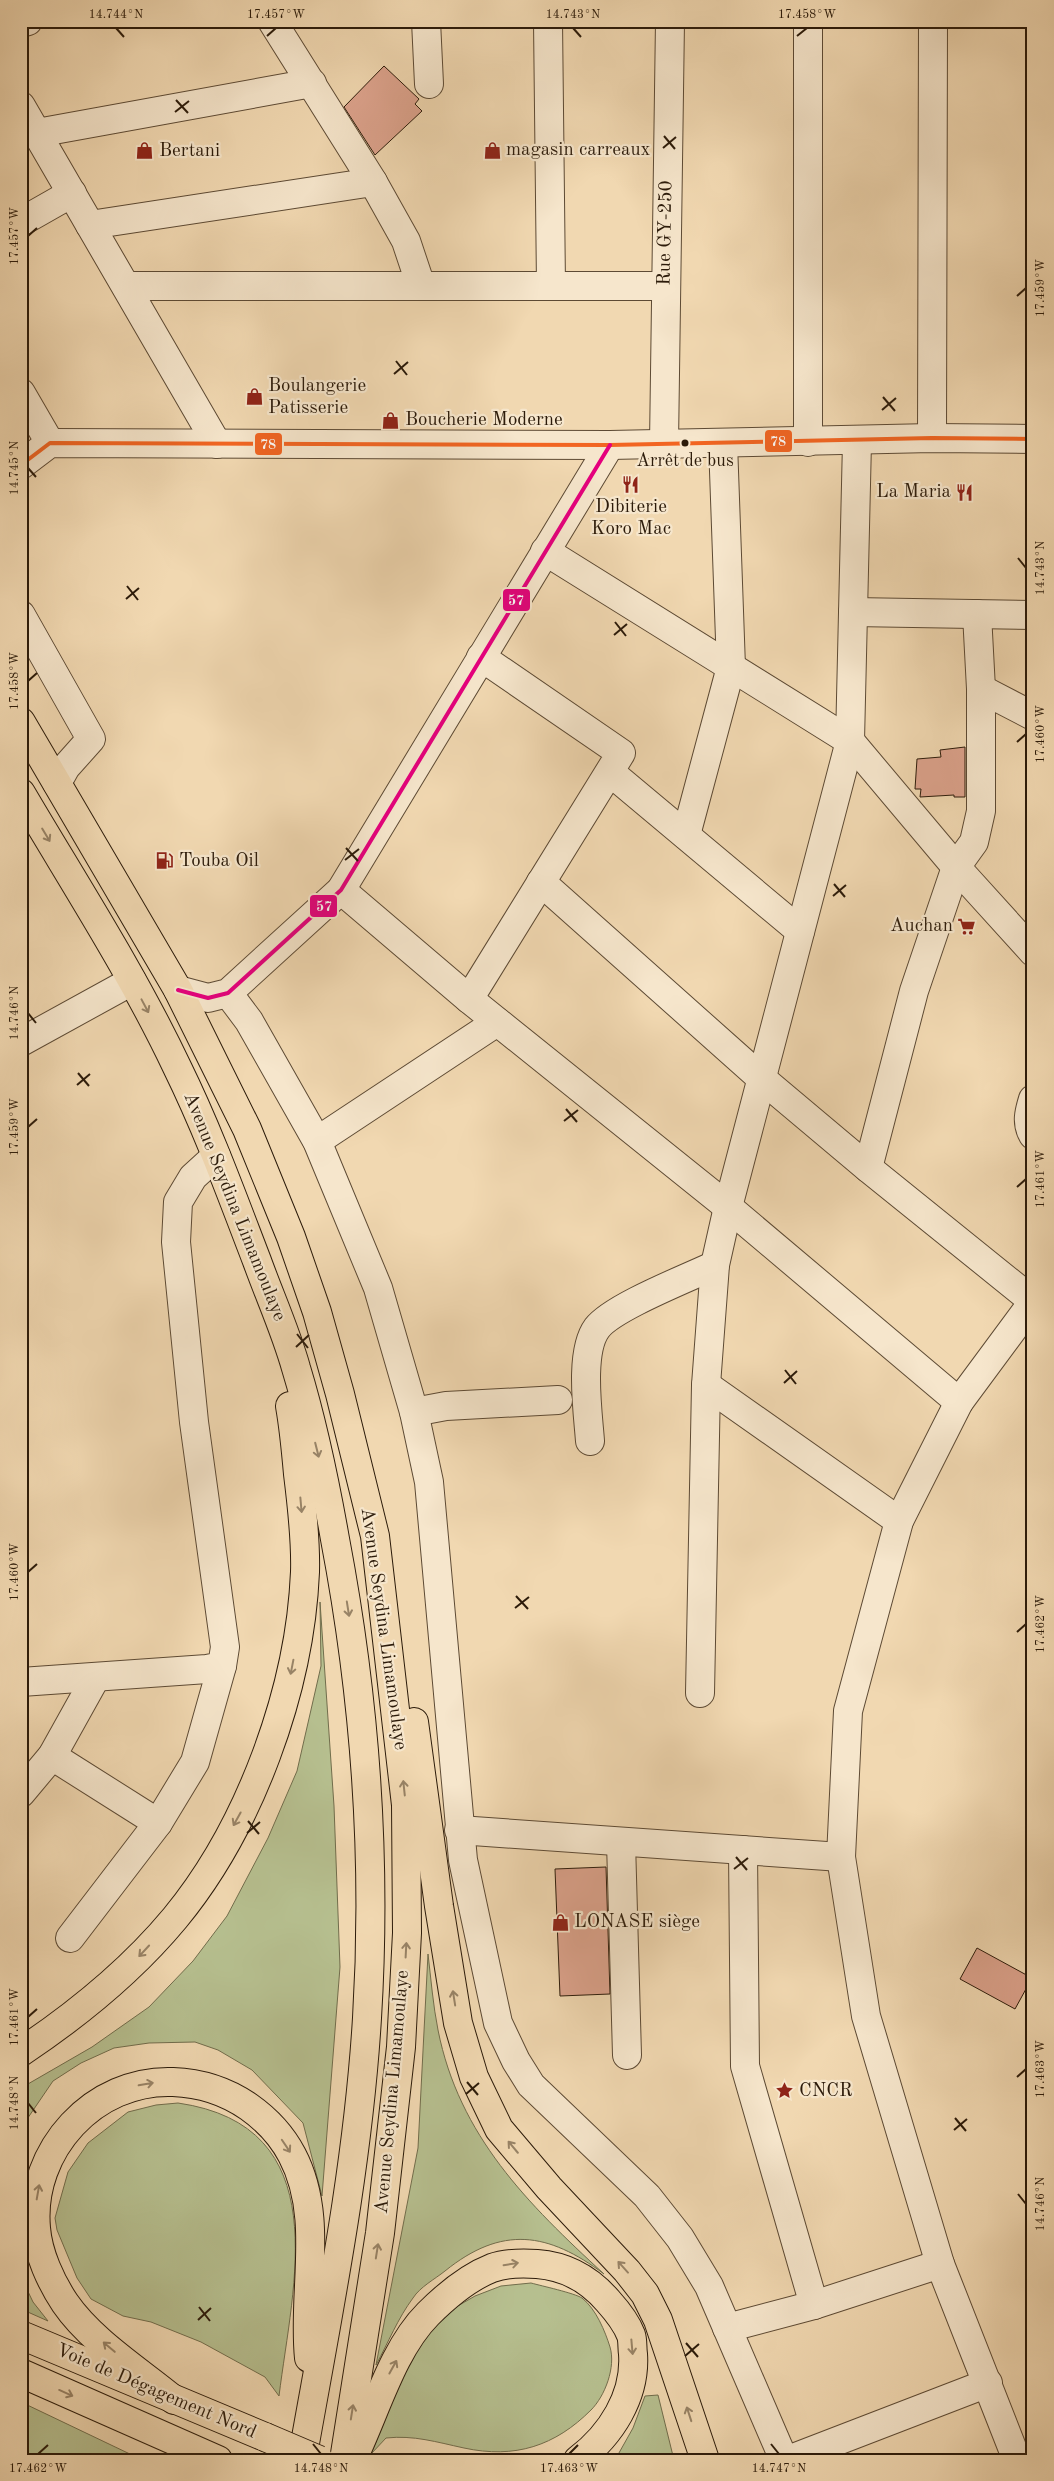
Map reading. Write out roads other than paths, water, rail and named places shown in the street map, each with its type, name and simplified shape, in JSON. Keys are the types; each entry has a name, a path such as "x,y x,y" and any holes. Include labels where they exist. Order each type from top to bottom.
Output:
{"highway":[{"name":"Avenue Seydina Limamoulaye","path":"21,722 178,990 247,1128 291,1237 317,1312 340,1394 375,1536 406,1805 407,1933 402,2048 380,2233 344,2460"},
{"name":"Avenue Seydina Limamoulaye","path":"23,800 132,981 178,1068 216,1156 296,1366 326,1490 348,1610 369,1804 370,1913 368,2016 361,2098 348,2202 302,2460"},
{"path":"21,2052 64,2024 118,1978 175,1917 218,1855 245,1806 267,1754 286,1696 303,1600 304,1530 292,1419 260,1268"},
{"path":"375,1536 408,1688 418,1746 439,1906 458,2024 474,2077 498,2129 549,2188 627,2271 645,2294 658,2320 705,2460"},
{"path":"174,2400 91,2332 66,2305 55,2286 39,2247 36,2228 37,2193 44,2170 53,2150 66,2131 80,2116 103,2100 123,2089 148,2082 191,2083 214,2089 236,2098 257,2113 277,2133 292,2155 303,2184 309,2211 310,2241 307,2322 313,2397"},
{"path":"352,2460 390,2374 408,2341 427,2314 469,2280 494,2267 521,2263 554,2265 576,2274 600,2291 619,2314 631,2336 634,2363 631,2388 624,2405 604,2435 578,2460"},
{"name":"Voie de Dégagement Nord","path":"21,2335 319,2460"},
{"name":"Voie de Dégagement Nord","path":"21,2373 218,2460"}],"street":[{"path":"21,23 28,21"},
{"path":"272,21 373,182 406,241 422,286"},
{"path":"426,21 429,84"},
{"path":"548,21 552,286"},
{"name":"Rue GY-250","path":"664,444 670,21"},
{"path":"808,21 808,442"},
{"path":"932,438 933,21"},
{"path":"37,133 312,83"},
{"path":"21,106 217,444"},
{"path":"90,225 373,182"},
{"path":"21,222 72,193"},
{"path":"126,286 665,286"},
{"path":"21,393 50,443"},
{"path":"21,466 50,443 664,444 932,438 1033,439"},
{"path":"700,1693 706,1386 715,1265 761,1078 850,741 857,442 852,441"},
{"path":"686,835 731,667 722,443"},
{"path":"178,990 208,998 228,993 340,890 610,444"},
{"path":"545,551 850,741 956,867 1033,952"},
{"path":"853,612 1033,615"},
{"path":"868,1168 914,992 956,867 974,842 980,811 981,689 976,614"},
{"path":"21,615 91,739 66,767 57,783"},
{"path":"470,999 622,752 481,657"},
{"path":"981,689 1033,716"},
{"path":"610,772 800,931"},
{"path":"542,882 761,1078 1033,1302 959,1402 899,1521 848,1711 841,1857 866,2016 940,2264 1017,2460"},
{"path":"340,890 497,1022 728,1207 959,1402"},
{"path":"21,1042 132,981"},
{"path":"228,993 249,1021 317,1141 378,1288 414,1412 429,1482 459,1830 467,1878 498,2023 516,2061 531,2086 647,2196 680,2238 709,2286 784,2460"},
{"path":"317,1141 497,1022"},
{"path":"1033,1099 1028,1117 1029,1128 1033,1136"},
{"path":"70,1938 158,1823 194,1762 222,1666 225,1647 194,1422 176,1242 178,1202 193,1176 216,1156"},
{"path":"590,1441 586,1376 590,1346 596,1329 614,1313 715,1265"},
{"path":"706,1386 899,1521"},
{"path":"414,1412 446,1406 558,1400"},
{"path":"21,1682 207,1669 222,1666"},
{"path":"21,1793 52,1756 96,1677"},
{"path":"52,1756 158,1823"},
{"path":"459,1830 841,1857"},
{"path":"621,1842 626,2054"},
{"path":"744,1850 745,2066 814,2305"},
{"path":"727,2328 814,2305 940,2264"},
{"path":"788,2460 988,2383"}],"place":[{"name":"magasin carreaux","path":"492,150"},
{"name":"Bertani","path":"145,151"},
{"name":"Boulangerie Patisserie","path":"254,397"},
{"name":"Boucherie Moderne","path":"391,420"},
{"name":"Arrêt de bus","path":"685,443"},
{"name":"Dibiterie Koro Mac","path":"631,484"},
{"name":"La Maria","path":"965,492"},
{"name":"Touba Oil","path":"165,861"},
{"name":"Auchan","path":"967,926"},
{"name":"LONASE siège","path":"560,1922"},
{"name":"CNCR","path":"785,2091"}]}
